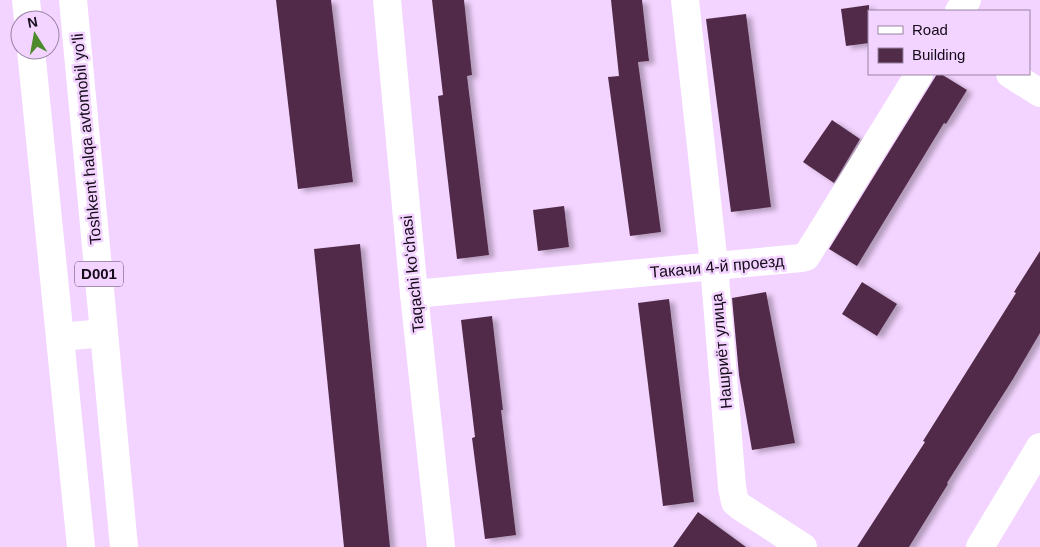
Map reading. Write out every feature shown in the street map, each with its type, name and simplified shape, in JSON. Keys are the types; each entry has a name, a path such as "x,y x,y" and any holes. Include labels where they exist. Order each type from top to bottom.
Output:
{"main road":[{"name":"Toshkent halqa avtomobil yo'li","path":"73,0 124,547"},
{"name":"Taqachi koʻchasi","path":"387,0 414,294 441,547"},
{"name":"Нашриёт улица","path":"685,0 714,265 732,488 735,502 803,547"},
{"path":"960,10 968,0"},
{"name":"D001","path":"32,60 81,547"},
{"name":"Такачи 4-й проезд","path":"414,294 802,258 806,256 918,75"},
{"path":"1012,75 1040,93"},
{"path":"60,337 104,333"},
{"path":"980,547 1040,447"}],"building":[{"path":"276,0 331,0 353,182 298,189"},
{"path":"432,0 464,0 472,75 467,76 489,255 457,259 438,96 443,95"},
{"path":"611,0 642,0 649,61 638,62 661,232 630,236 608,77 619,76"},
{"path":"869,5 868,43 846,46 841,9"},
{"path":"746,14 771,207 731,212 706,19"},
{"path":"936,75 943,75 967,90 946,124 944,123 857,266 829,249"},
{"path":"832,120 860,139 834,183 803,162"},
{"path":"564,206 569,247 538,251 533,210"},
{"path":"360,244 390,547 344,547 314,249"},
{"path":"1040,251 1040,333 1013,379 909,547 857,547 925,442 923,441 1016,293 1014,292"},
{"path":"862,282 897,304 877,336 842,314"},
{"path":"766,292 795,443 752,450 739,375 732,298"},
{"path":"669,299 694,502 663,506 638,303"},
{"path":"492,316 516,535 485,539 472,438 475,437 461,320"},
{"path":"698,512 746,547 673,547"}]}
